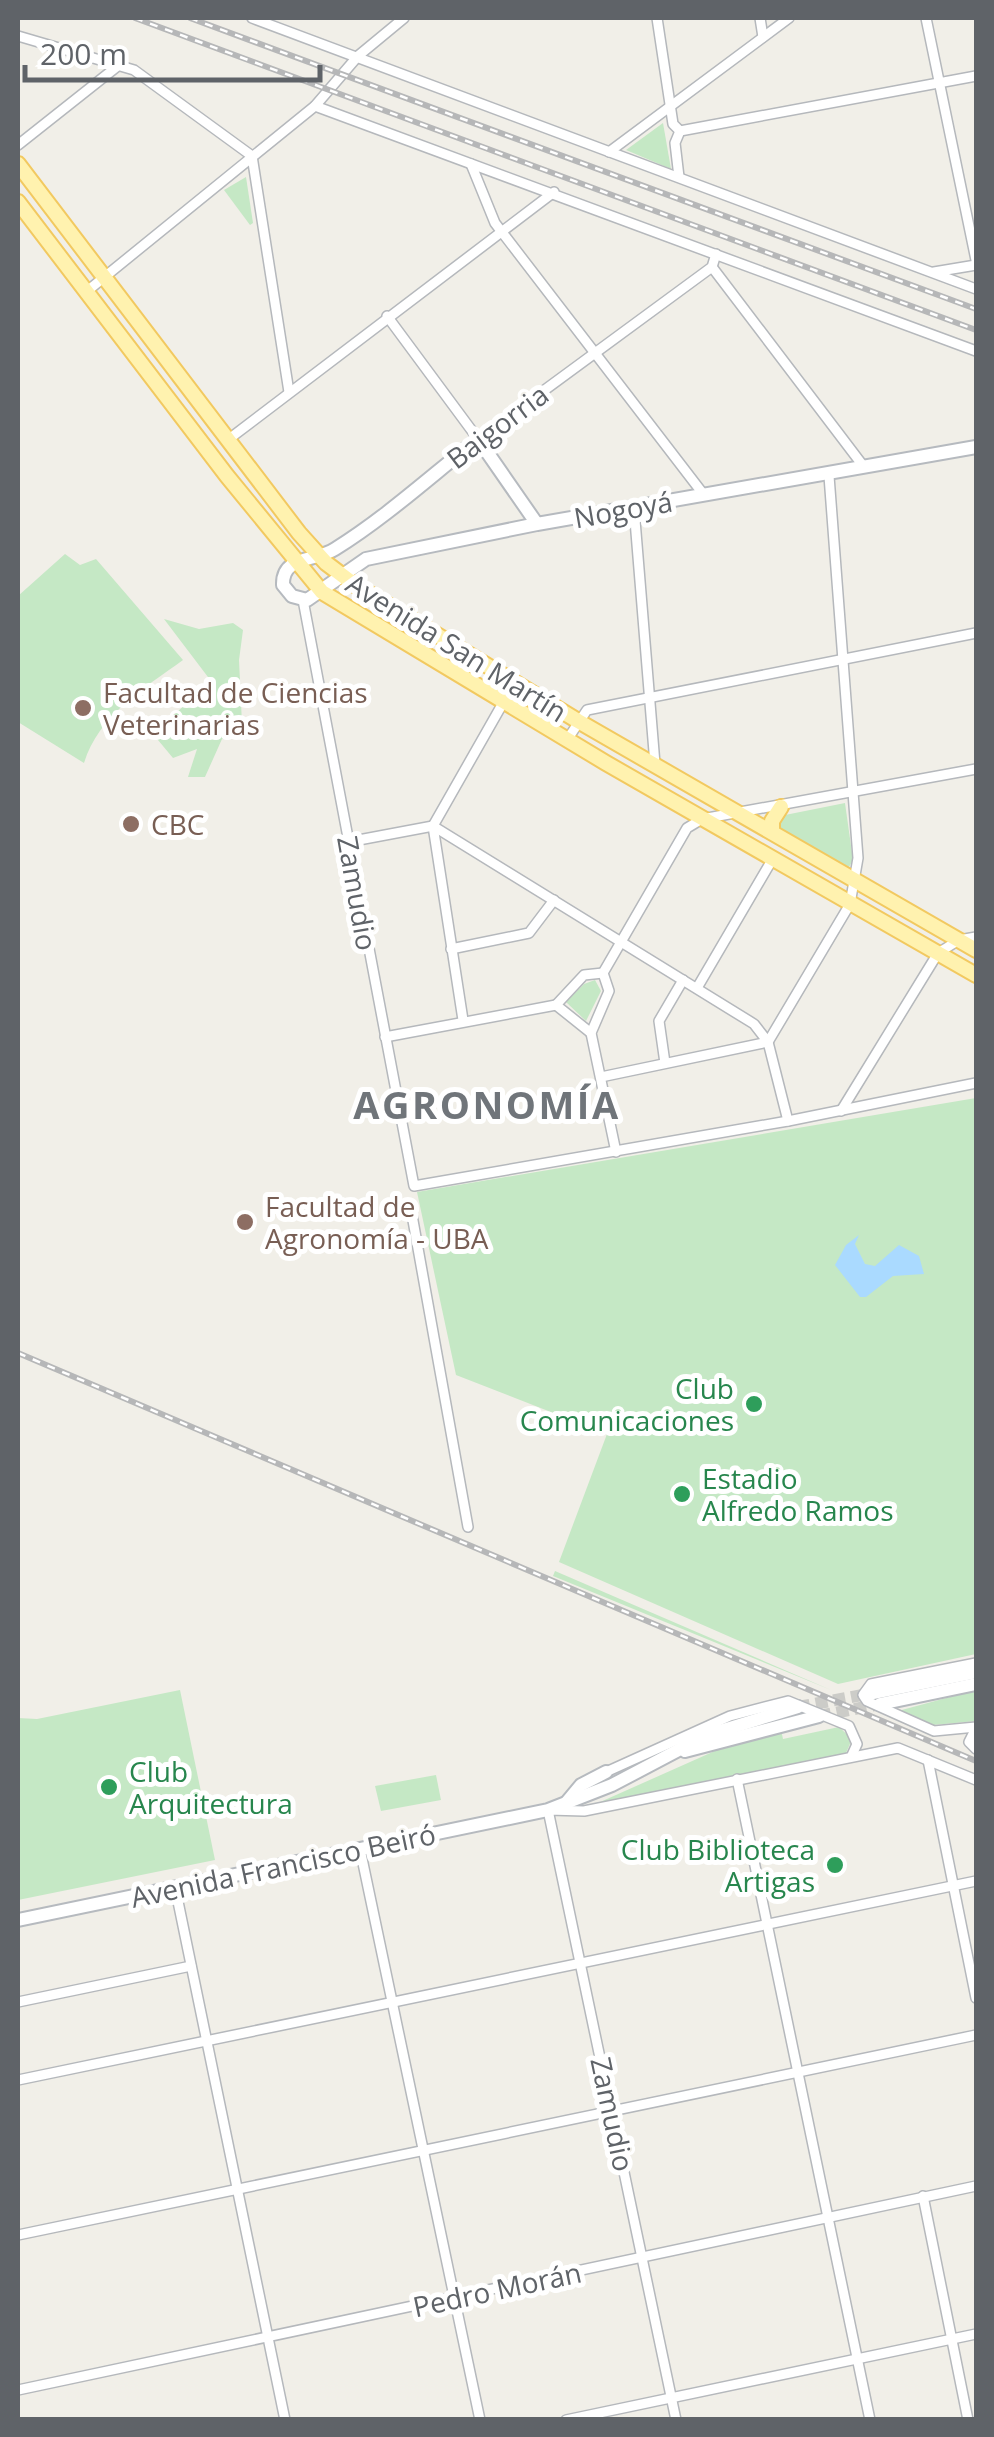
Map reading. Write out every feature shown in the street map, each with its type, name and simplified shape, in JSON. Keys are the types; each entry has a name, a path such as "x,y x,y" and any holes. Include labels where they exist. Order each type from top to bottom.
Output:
{"main road":[{"name":"Avenida San Martín","path":"18,164 319,556 341,576 578,721 976,950"},
{"name":"Avenida San Martín","path":"18,202 24,216 322,592 503,703 976,976"},
{"name":"Baigorria","path":"294,561 319,556 353,537 478,439"},
{"path":"478,439 537,524"},
{"name":"Nogoyá","path":"303,600 322,592 366,559 537,524 976,447"},
{"path":"353,537 365,544 366,559"},
{"path":"294,561 284,573 285,590 303,600"},
{"path":"772,832 772,820 781,807"},
{"path":"868,1694 976,1672"},
{"path":"880,1704 976,1684"},
{"path":"564,1804 706,1734 798,1707"},
{"path":"664,1757 819,1716"},
{"path":"564,1804 581,1785 606,1772"},
{"name":"Avenida Francisco Beiró","path":"18,1920 564,1804"}],"street":[{"path":"252,18 976,289"},
{"path":"386,18 394,26"},
{"path":"86,292 316,106 358,56 404,18"},
{"path":"657,18 673,124 680,131"},
{"path":"760,18 763,37"},
{"path":"609,152 789,18"},
{"path":"926,18 976,262 932,272"},
{"path":"18,36 134,70 252,156 289,392"},
{"path":"18,145 119,65"},
{"path":"680,131 976,76"},
{"path":"316,106 976,351"},
{"path":"679,177 675,143 680,131"},
{"path":"471,164 502,231 704,495"},
{"path":"229,440 554,192"},
{"path":"716,254 712,267 864,467"},
{"name":"Baigorria","path":"478,439 712,267"},
{"path":"388,316 478,439"},
{"path":"601,1077 768,1042 850,904 857,882 828,476"},
{"path":"634,508 654,764"},
{"name":"Zamudio","path":"303,600 414,1186 616,1152"},
{"path":"567,740 586,710 976,633"},
{"path":"463,1020 433,826 503,703"},
{"path":"603,973 686,828 702,819 976,768"},
{"path":"348,842 433,826 754,1024 768,1042 788,1122"},
{"path":"697,988 772,860"},
{"path":"451,949 528,933 554,900"},
{"path":"841,1111 938,953 959,940 976,937"},
{"path":"384,1038 556,1005 584,976 603,973"},
{"path":"603,973 610,990 592,1033 616,1152 976,1083"},
{"path":"665,1063 658,1021 683,980"},
{"path":"556,1005 592,1033"},
{"path":"412,1215 468,1527"},
{"path":"976,1663 871,1684 863,1695 867,1702 934,1732 976,1727 970,1742 976,1749"},
{"path":"606,1772 730,1716 788,1702 850,1726 857,1744 852,1755"},
{"name":"Avenida Francisco Beiró","path":"548,1810 584,1811 898,1748 928,1760"},
{"path":"928,1760 976,1780"},
{"path":"928,1760 976,1998"},
{"path":"737,1780 870,2420"},
{"name":"Zamudio","path":"548,1810 676,2420"},
{"path":"360,1848 480,2420"},
{"path":"18,2080 976,1881"},
{"path":"175,1887 285,2420"},
{"path":"18,2002 191,1966"},
{"path":"18,2235 976,2034"},
{"name":"Pedro Morán","path":"18,2390 976,2186"},
{"path":"923,2196 968,2420"},
{"path":"566,2420 976,2334"}],"green space":[{"path":"663,123 671,169 626,150"},
{"path":"246,177 253,223 250,225 224,190"},
{"path":"65,554 80,565 96,559 183,660 111,717 84,763 18,722 18,596"},
{"path":"164,619 199,629 233,623 243,630 239,660 240,732 222,739 205,777 188,777 197,749 173,758 153,734 211,681"},
{"path":"845,803 853,860 849,867 777,830 780,816"},
{"path":"595,980 601,991 586,1021 566,1002 584,984"},
{"name":"Club Comunicaciones","path":"976,1098 976,1654 838,1684 559,1562 607,1434 456,1375 417,1192"},
{"path":"555,1571 831,1690 553,1576"},
{"name":"Club Arquitectura","path":"180,1690 215,1860 18,1900 18,1718 37,1719"},
{"path":"976,1690 976,1721 933,1725 898,1711"},
{"path":"839,1727 852,1739 846,1753 598,1803 717,1750 781,1730 783,1739"},
{"path":"436,1775 441,1800 381,1811 375,1786"}],"water":[{"path":"859,1235 855,1244 865,1264 875,1266 899,1245 919,1256 924,1274 893,1276 866,1297 860,1297 835,1265 846,1245"}],"tunnel":[{"path":"798,1707 868,1694"},
{"path":"819,1716 880,1704"}],"railway":[{"path":"135,18 976,330"},
{"path":"190,18 976,309"},
{"path":"18,1353 976,1761"}],"place":[{"name":"Facultad de Ciencias Veterinarias","path":"83,708"},
{"name":"CBC","path":"131,824"},
{"name":"Facultad de Agronomía - UBA","path":"245,1222"},
{"name":"Club Comunicaciones","path":"754,1404"},
{"name":"Estadio Alfredo Ramos","path":"682,1494"},
{"name":"Club Arquitectura","path":"109,1787"},
{"name":"Club Biblioteca Artigas","path":"835,1865"}],"district":[{"name":"AGRONOMÍA","path":"487,1104"}]}
